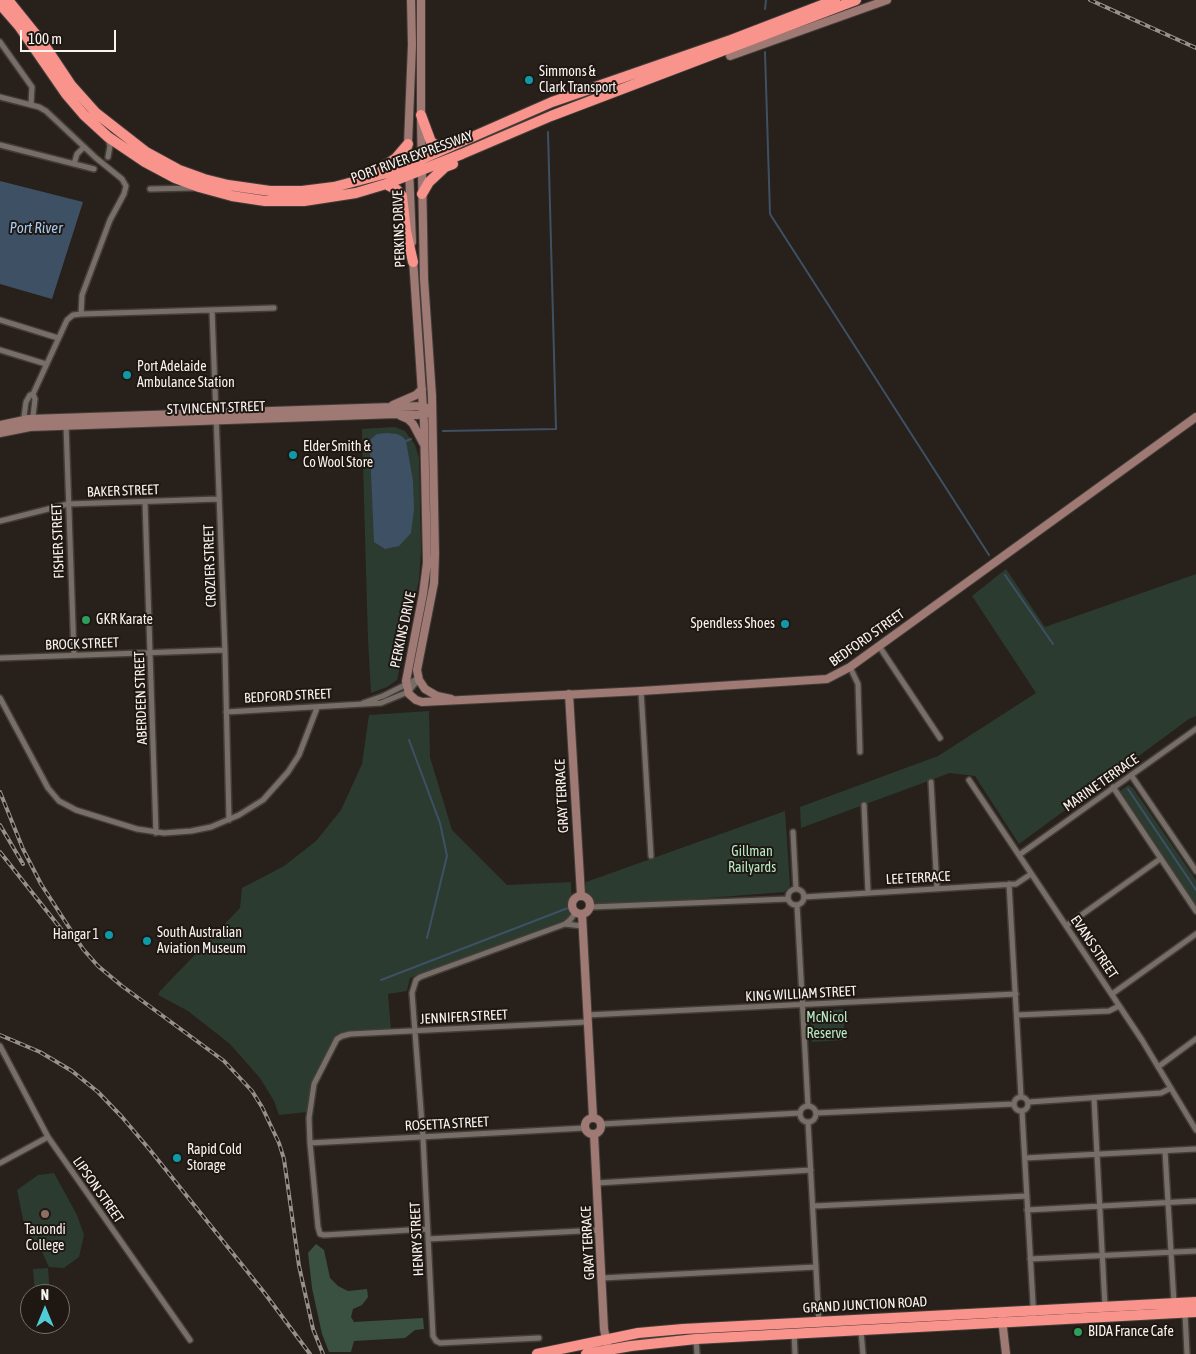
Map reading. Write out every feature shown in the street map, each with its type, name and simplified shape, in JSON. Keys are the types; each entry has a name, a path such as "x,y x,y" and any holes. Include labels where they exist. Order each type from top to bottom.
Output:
{"highway":[{"name":"PORT RIVER EXPRESSWAY","path":"8,0 45,46 71,85 96,113 149,154 179,170 228,185 270,191 302,191 329,188 358,182 379,174 409,170"},
{"path":"747,34 819,0"},
{"name":"PORT RIVER EXPRESSWAY","path":"422,165 452,146 574,94 747,34 835,0"},
{"name":"PORT RIVER EXPRESSWAY","path":"0,4 19,26 66,94 84,115 108,137 144,162 175,178 199,187 240,198 265,201 304,201 356,193 386,184 409,170 497,139 551,116 856,0"},
{"path":"639,83 665,78 730,56"},
{"path":"421,114 431,142 436,145 452,146"},
{"path":"422,194 429,182 445,167 489,147 497,139"},
{"path":"379,174 408,144"},
{"path":"386,184 397,190 402,196 406,231 413,262"},
{"name":"GRAND JUNCTION ROAD","path":"1033,1316 1105,1306 1196,1302"},
{"name":"GRAND JUNCTION ROAD","path":"586,1354 607,1344 638,1334 683,1329 794,1328 1002,1317 1196,1312"},
{"name":"GRAND JUNCTION ROAD","path":"819,1327 861,1330 1002,1317"},
{"name":"GRAND JUNCTION ROAD","path":"537,1354 607,1344 696,1339 794,1328"}],"street":[{"name":"PERKINS DRIVE","path":"407,688 407,669 427,570 425,450 413,262 408,144 412,45 411,0"},
{"name":"PERKINS DRIVE","path":"421,0 424,279 432,410 435,570 431,600 417,662 419,679 425,689 435,695 458,700"},
{"path":"730,56 885,1"},
{"path":"0,42 32,87 31,105"},
{"path":"0,52 6,49"},
{"path":"0,97 46,111 122,179 126,186 124,194 110,220 82,295 81,314"},
{"path":"108,137 110,146 108,157"},
{"path":"0,145 94,169"},
{"path":"74,164 78,154 84,147"},
{"path":"150,189 199,187"},
{"path":"29,423 24,417 24,408 33,394 67,320 73,315 274,308"},
{"name":"CROZIER STREET","path":"212,310 229,820"},
{"path":"0,320 58,338"},
{"path":"0,350 46,364"},
{"path":"422,389 416,395 394,404 394,410 413,424 425,450"},
{"name":"ST VINCENT STREET","path":"0,426 29,423 216,416 432,410"},
{"name":"ST VINCENT STREET","path":"0,433 29,423 66,426 216,416"},
{"name":"BEDFORD STREET","path":"458,700 820,680 836,676 850,668 1196,418"},
{"name":"FISHER STREET","path":"66,426 74,655"},
{"name":"BAKER STREET","path":"0,521 68,504 219,499"},
{"name":"ABERDEEN STREET","path":"145,502 156,833"},
{"path":"880,646 940,738"},
{"name":"BROCK STREET","path":"0,658 224,650"},
{"path":"850,668 858,684 860,752"},
{"name":"BEDFORD STREET","path":"226,712 381,703 419,679"},
{"path":"407,688 414,699 422,702 439,703 458,700"},
{"path":"641,691 652,856"},
{"name":"GRAY TERRACE","path":"569,694 581,896"},
{"path":"0,698 48,788 55,797 82,812 143,831 156,833 197,830 229,820 263,800 288,772 303,746 317,708"},
{"name":"MARINE TERRACE","path":"1018,855 1196,729"},
{"path":"1131,775 1196,871"},
{"name":"EVANS STREET","path":"970,780 1112,994 1196,1130"},
{"path":"931,782 937,889"},
{"path":"1113,788 1196,911"},
{"path":"864,805 868,892"},
{"path":"793,832 796,889"},
{"path":"1066,926 1160,859"},
{"name":"LEE TERRACE","path":"804,897 1016,884 1031,874"},
{"path":"1010,884 1021,1096"},
{"path":"796,889 801,891 804,897 802,902 797,905 790,903 788,899 789,892 796,889"},
{"path":"590,908 587,898 581,896 576,897 572,903 573,908 579,913 582,926 593,1118"},
{"path":"415,1031 412,993 416,980 420,977 565,924 579,913 586,912 590,908 788,899"},
{"path":"797,905 808,1106"},
{"path":"565,924 582,926"},
{"path":"1112,994 1196,934"},
{"name":"KING WILLIAM STREET","path":"587,1019 1016,994"},
{"path":"1017,1015 1109,1011 1119,1006"},
{"name":"JENNIFER STREET","path":"310,1143 309,1118 312,1091 337,1039 342,1036 587,1019"},
{"name":"HENRY STREET","path":"415,1031 433,1336 440,1343 539,1338"},
{"path":"1158,1066 1196,1039"},
{"name":"LIPSON STREET","path":"0,1046 48,1137 190,1340"},
{"path":"1029,1102 1161,1093 1171,1088"},
{"path":"1021,1096 1029,1102"},
{"path":"1014,1104 1017,1098 1021,1096"},
{"path":"1094,1098 1105,1306"},
{"path":"1022,1111 1028,1107 1029,1102"},
{"path":"816,1113 1014,1104"},
{"path":"1014,1104 1018,1110 1022,1111"},
{"path":"808,1106 813,1108 816,1113"},
{"path":"800,1113 804,1107 808,1106"},
{"path":"1022,1111 1033,1316"},
{"path":"800,1113 801,1118 808,1122"},
{"path":"602,1124 800,1113"},
{"path":"808,1122 815,1118 816,1113"},
{"path":"593,1118 598,1119 602,1124 599,1132 594,1134 589,1133 586,1128 586,1122 593,1118"},
{"path":"808,1122 819,1327"},
{"name":"ROSETTA STREET","path":"310,1143 586,1128"},
{"name":"GRAY TERRACE","path":"594,1134 607,1344"},
{"path":"0,1163 48,1137"},
{"path":"310,1143 320,1234 427,1229"},
{"path":"1024,1158 1196,1149"},
{"path":"1165,1151 1174,1303"},
{"path":"597,1183 811,1170"},
{"path":"814,1206 1027,1196"},
{"path":"1028,1210 1196,1201"},
{"path":"428,1239 600,1230"},
{"path":"1030,1259 1196,1250"},
{"path":"602,1278 816,1267"},
{"path":"1185,1313 1187,1354"},
{"path":"1002,1317 1006,1354"},
{"path":"794,1328 795,1354"},
{"path":"861,1330 863,1354"},
{"path":"696,1339 697,1354"}],"green space":[{"path":"395,427 405,431 415,445 419,458 421,550 419,580 397,680 387,687 371,693 362,429"},
{"path":"1006,569 1045,627 1196,574 1196,716 1189,719 1019,844 975,776 950,773 801,828 800,807 938,756 1036,693 972,596"},
{"path":"429,711 430,757 452,830 507,885 571,882 572,917 410,978 407,991 388,994 391,1030 338,1033 311,1082 307,1112 279,1115 274,1101 260,1078 230,1044 188,1011 158,995 240,908 242,888 284,866 316,841 341,810 362,764 369,715"},
{"path":"1128,785 1133,788 1196,880 1196,905 1121,792"},
{"name":"Gillman Railyards","path":"785,811 790,886 784,892 593,907 584,893 586,882"},
{"name":"McNicol Reserve","path":"843,1009 845,1040 812,1042 810,1013 812,1011"},
{"path":"54,1173 77,1215 84,1235 79,1257 64,1268 49,1267 40,1248 25,1229 17,1190 38,1175"},
{"path":"316,1244 324,1250 330,1278 338,1286 348,1291 367,1289 368,1297 362,1305 353,1309 351,1317 354,1322 423,1318 424,1329 415,1330 405,1338 354,1341 351,1352 329,1352 322,1334 312,1288 308,1253"},
{"path":"48,1268 49,1284 34,1284 33,1269"}],"water":[{"name":"Port River","path":"0,181 83,202 52,299 0,284"},
{"path":"377,434 397,434 406,441 413,481 414,509 411,533 399,546 385,549 374,542 370,450 371,439"}],"waterway":[{"path":"765,9 766,0"},
{"path":"765,52 770,214 989,555"},
{"path":"443,431 556,429 548,132"},
{"path":"406,441 411,439"},
{"path":"1005,575 1053,644"},
{"path":"409,740 440,823 447,856 427,938"},
{"path":"1128,789 1196,890"},
{"path":"381,980 568,908"},
{"path":"207,937 230,939"}],"railway":[{"path":"1090,0 1196,48"},
{"path":"0,792 23,849 41,884 83,949 98,966 122,986 224,1061 252,1091 262,1107 279,1143 284,1159 299,1266 313,1329 323,1354"},
{"path":"0,825 23,864"},
{"path":"0,852 65,934"},
{"path":"0,1035 40,1052 72,1071 98,1092 150,1150 263,1291 310,1354"}],"place":[{"name":"Simmons & Clark Transport","path":"529,80"},
{"name":"Port Adelaide Ambulance Station","path":"127,375"},
{"name":"Elder Smith & Co Wool Store","path":"293,455"},
{"name":"GKR Karate","path":"86,620"},
{"name":"Spendless Shoes","path":"785,624"},
{"name":"Hangar 1","path":"109,935"},
{"name":"South Australian Aviation Museum","path":"147,941"},
{"name":"Rapid Cold Storage","path":"177,1158"},
{"name":"Tauondi College","path":"45,1214"},
{"name":"BIDA France Cafe","path":"1078,1332"}]}
